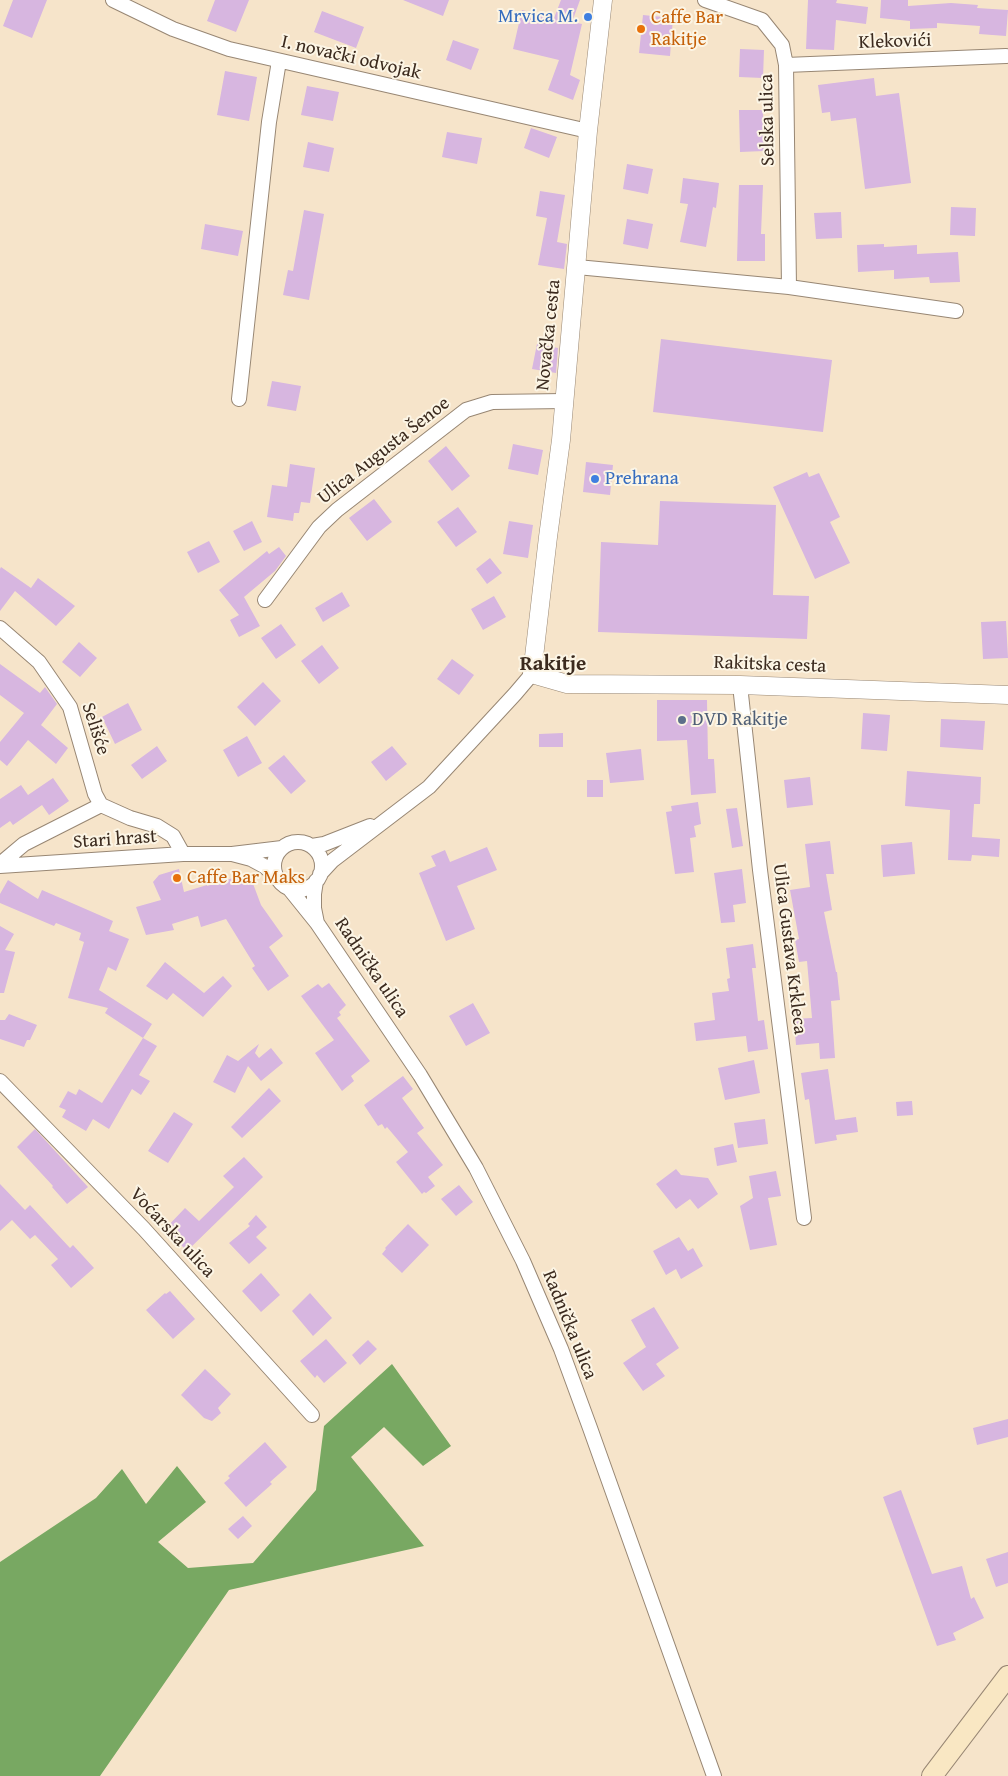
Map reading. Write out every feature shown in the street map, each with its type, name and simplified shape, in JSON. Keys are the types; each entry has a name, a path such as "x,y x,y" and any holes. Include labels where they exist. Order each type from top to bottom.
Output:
{"main road":[{"path":"932,1776 1008,1676"}],"street":[{"name":"I. novački odvojak","path":"113,0 173,29 229,49 588,131"},
{"name":"Novačka cesta","path":"532,674 561,440 588,131 603,0"},
{"name":"Selska ulica","path":"706,0 762,20 782,45 786,65 788,287"},
{"name":"Klekovići","path":"786,65 1006,56"},
{"path":"239,399 269,122 279,61"},
{"path":"577,266 788,287 956,311"},
{"name":"Ulica Augusta Šenoe","path":"265,600 319,527 337,510 466,410 492,402 564,401"},
{"name":"Selišće","path":"0,628 39,662 70,707 101,805"},
{"path":"318,878 322,867 321,859 312,846 297,842 282,848 275,862 274,869 277,877 288,887 303,889 311,886 318,878 332,861 429,787 516,694 532,674"},
{"name":"Rakitska cesta","path":"532,674 566,684 740,685 1008,695"},
{"name":"Ulica Gustava Krkleca","path":"740,685 760,870 804,1218"},
{"path":"0,865 24,844 101,805 130,818 158,826 173,836 183,854"},
{"path":"312,846 324,844 359,832 395,814"},
{"name":"Stari hrast","path":"0,865 183,854 232,854 282,848"},
{"name":"Stari hrast","path":"232,854 264,866 277,877"},
{"name":"Radnička ulica","path":"317,923 314,894 318,878"},
{"name":"Radnička ulica","path":"288,887 317,923 420,1075 476,1168 523,1261 561,1349 584,1411 714,1776"},
{"name":"Voćarska ulica","path":"0,1081 144,1229 312,1415"}],"green space":[{"path":"392,1364 451,1446 423,1466 384,1427 351,1457 424,1546 229,1590 100,1776 0,1776 0,1562 96,1498 122,1469 146,1504 177,1466 206,1502 158,1542 188,1568 253,1563 316,1490 324,1426"}],"building":[{"path":"13,0 47,0 32,38 3,26"},
{"path":"215,0 249,0 236,32 207,21"},
{"path":"403,0 449,0 443,16"},
{"path":"561,0 580,0 572,22 582,24 570,75 580,80 573,100 548,90 559,60 513,49 522,10 554,18"},
{"path":"808,0 837,0 836,3 868,7 866,24 836,20 834,50 806,49"},
{"path":"881,0 908,0 908,6 951,3 978,5 977,8 1008,10 1006,36 979,34 980,26 937,23 937,28 910,29 910,21 880,18"},
{"path":"322,11 364,27 356,48 314,32"},
{"path":"643,15 673,18 670,56 639,53"},
{"path":"453,40 479,49 471,70 446,60"},
{"path":"740,49 764,50 763,78 739,77"},
{"path":"225,71 257,77 249,121 217,115"},
{"path":"874,78 876,96 899,93 911,183 865,189 856,118 831,121 830,112 822,113 818,85"},
{"path":"307,86 339,92 333,121 301,115"},
{"path":"739,110 763,110 764,151 740,152"},
{"path":"531,128 557,137 549,158 524,148"},
{"path":"447,132 482,138 477,164 442,157"},
{"path":"308,142 334,148 329,172 303,167"},
{"path":"627,164 653,169 648,194 623,189"},
{"path":"683,178 719,183 716,208 713,207 706,247 680,242 688,204 680,203"},
{"path":"739,185 763,185 761,234 765,234 765,261 737,261"},
{"path":"540,191 565,195 557,242 567,244 564,269 538,265 547,218 536,216"},
{"path":"951,207 976,208 975,236 950,235"},
{"path":"304,210 324,214 309,300 283,295 288,270 293,271"},
{"path":"841,212 842,238 816,239 814,213"},
{"path":"627,219 653,224 648,249 623,244"},
{"path":"205,224 243,231 238,256 201,249"},
{"path":"884,244 884,247 917,245 917,254 958,252 960,282 930,283 929,277 894,279 894,270 858,272 857,245"},
{"path":"661,339 832,360 823,432 653,412"},
{"path":"537,344 558,348 556,373 532,369"},
{"path":"272,381 301,386 296,411 267,406"},
{"path":"513,444 543,450 538,475 508,469"},
{"path":"446,446 470,476 452,491 428,461"},
{"path":"586,462 613,465 610,495 583,492"},
{"path":"290,464 315,468 310,503 301,502 299,513 294,513 293,521 267,517 272,485 287,487"},
{"path":"807,472 809,477 819,473 840,517 830,522 850,563 815,579 773,487"},
{"path":"374,499 392,522 367,541 349,518"},
{"path":"660,501 776,505 773,595 809,596 807,639 598,632 601,542 658,545"},
{"path":"458,507 477,532 456,547 437,522"},
{"path":"252,521 262,542 244,551 233,531"},
{"path":"509,521 533,525 528,558 503,554"},
{"path":"209,541 220,562 198,573 187,552"},
{"path":"279,547 286,556 275,571 244,597 260,626 239,637 230,620 239,615 219,590 267,551 269,554"},
{"path":"490,558 502,573 487,584 476,569"},
{"path":"1,567 31,588 38,578 75,606 56,626 15,591 0,611"},
{"path":"342,592 350,606 323,622 315,608"},
{"path":"494,596 506,617 483,630 471,609"},
{"path":"1006,621 1008,658 983,659 981,622"},
{"path":"281,624 296,645 276,659 261,638"},
{"path":"79,642 97,658 80,677 62,662"},
{"path":"322,645 339,668 319,684 301,661"},
{"path":"452,659 474,675 459,695 437,679"},
{"path":"0,664 40,693 45,687 57,704 41,725 68,748 56,764 28,740 7,766 0,760 0,742 24,713 0,695"},
{"path":"263,682 281,701 255,726 237,707"},
{"name":"DVD Rakitje","path":"657,700 707,700 708,759 714,759 716,793 691,795 687,740 657,741"},
{"path":"128,703 142,730 115,744 102,717"},
{"path":"863,713 890,715 887,751 861,749"},
{"path":"941,719 985,721 983,750 940,747"},
{"path":"563,733 563,747 539,747 539,734"},
{"path":"247,736 262,763 238,777 223,750"},
{"path":"157,746 167,761 142,779 131,765"},
{"path":"392,746 407,764 386,781 371,762"},
{"path":"641,749 644,780 610,783 606,753"},
{"path":"284,755 306,781 291,794 268,768"},
{"path":"907,771 981,777 980,804 974,804 972,837 1000,839 999,857 972,855 971,861 948,860 950,810 905,806"},
{"path":"810,777 813,805 787,808 784,780"},
{"path":"53,778 69,801 49,815 42,805 13,825 10,821 0,828 0,799 21,785 28,795"},
{"path":"587,780 603,780 603,797 587,797"},
{"path":"698,802 701,824 694,826 696,837 690,838 694,872 675,874 666,812 672,811 671,806"},
{"path":"737,808 743,846 732,848 726,809"},
{"path":"830,841 834,874 826,874 832,910 824,912 837,972 840,1000 831,1001 835,1058 820,1059 819,1043 796,1045 794,1019 812,1018 807,961 799,962 795,940 799,939 790,890 810,887 805,844"},
{"path":"912,842 915,874 883,877 881,845"},
{"path":"487,847 497,870 457,886 475,929 446,941 419,873 436,866 431,856 445,850 450,862"},
{"path":"179,869 184,892 249,873 261,905 283,936 269,947 289,976 268,991 252,968 255,966 226,919 201,927 198,916 172,924 174,930 146,935 136,907 161,900 153,882 159,875"},
{"path":"742,869 746,903 733,905 735,922 721,923 714,873"},
{"path":"8,880 38,899 42,890 113,921 109,931 129,939 116,971 108,967 99,990 152,1024 143,1038 105,1013 108,1008 68,998 84,942 79,940 81,933 56,923 54,926 0,903 0,894"},
{"path":"0,926 14,934 5,950 15,952 4,993 0,993"},
{"path":"753,944 756,968 752,968 758,1021 764,1020 768,1049 748,1052 746,1036 696,1041 694,1023 715,1020 712,993 729,991 727,979 730,978 726,948"},
{"path":"165,962 204,993 223,976 232,986 203,1017 173,993 167,1000 146,986"},
{"path":"329,983 346,1005 339,1012 341,1015 337,1018 370,1061 351,1076 354,1081 342,1091 315,1053 334,1040 301,996 318,984 322,988"},
{"path":"473,1003 490,1033 466,1046 449,1016"},
{"path":"9,1014 37,1025 30,1040 27,1040 24,1047 0,1039 0,1020 5,1020"},
{"path":"143,1038 157,1046 139,1075 150,1081 141,1095 132,1089 109,1129 93,1119 86,1131 62,1117 66,1110 59,1107 68,1091 76,1095 79,1089 102,1103"},
{"path":"259,1044 255,1053 259,1058 271,1048 283,1063 261,1081 248,1066 235,1093 213,1082 227,1055 238,1061"},
{"path":"754,1060 760,1093 725,1100 718,1068"},
{"path":"828,1069 835,1120 856,1117 858,1132 836,1135 837,1140 815,1144 809,1099 805,1100 801,1073"},
{"path":"403,1076 413,1089 402,1098 424,1128 417,1133 443,1165 428,1177 435,1186 422,1194 396,1162 408,1152 387,1127 385,1129 382,1124 378,1126 364,1105"},
{"path":"269,1088 281,1101 242,1138 231,1127"},
{"path":"912,1101 913,1115 897,1116 896,1102"},
{"path":"174,1112 193,1124 168,1163 148,1151"},
{"path":"765,1119 768,1144 738,1148 734,1123"},
{"path":"35,1129 88,1187 67,1204 17,1147"},
{"path":"733,1144 737,1162 717,1166 714,1148"},
{"path":"244,1157 263,1177 187,1251 165,1229 185,1208 199,1221 234,1187 223,1176"},
{"path":"676,1169 681,1175 708,1178 718,1194 698,1209 690,1199 676,1209 656,1184"},
{"path":"776,1171 781,1196 768,1198 777,1245 750,1250 740,1206 753,1198 749,1176"},
{"path":"0,1184 25,1210 30,1205 70,1248 73,1245 94,1268 71,1288 51,1265 58,1259 35,1235 30,1239 12,1220 0,1231"},
{"path":"459,1185 473,1202 456,1216 441,1199"},
{"path":"256,1215 267,1227 256,1237 267,1248 249,1264 229,1243 250,1226 248,1224"},
{"path":"408,1224 429,1245 402,1273 382,1254 385,1248"},
{"path":"679,1237 688,1251 693,1248 703,1266 681,1279 676,1269 666,1275 653,1251"},
{"path":"261,1273 280,1295 261,1312 242,1291"},
{"path":"170,1291 195,1319 173,1339 146,1310 165,1293"},
{"path":"310,1293 332,1318 313,1336 292,1311"},
{"path":"654,1307 679,1348 656,1364 665,1376 643,1391 623,1363 646,1347 631,1320"},
{"path":"326,1339 347,1363 324,1383 317,1375 315,1378 300,1361"},
{"path":"368,1340 377,1349 360,1365 352,1355"},
{"path":"205,1369 231,1394 218,1408 221,1413 212,1421 204,1418 181,1395"},
{"path":"1008,1419 1008,1437 977,1445 973,1428"},
{"path":"265,1442 287,1467 270,1482 272,1484 246,1507 224,1483 230,1478 228,1476"},
{"path":"901,1490 932,1574 962,1566 971,1599 974,1597 984,1618 953,1633 956,1640 937,1646 883,1497"},
{"path":"243,1516 252,1526 238,1539 228,1529"},
{"path":"1008,1552 1008,1583 996,1587 986,1559"}],"place":[{"name":"Mrvica M.","path":"588,17"},
{"name":"Caffe Bar Rakitje","path":"641,29"},
{"name":"Prehrana","path":"595,479"},
{"name":"DVD Rakitje","path":"682,720"},
{"name":"Caffe Bar Maks","path":"177,878"}],"district":[{"name":"Rakitje","path":"553,665"}]}
